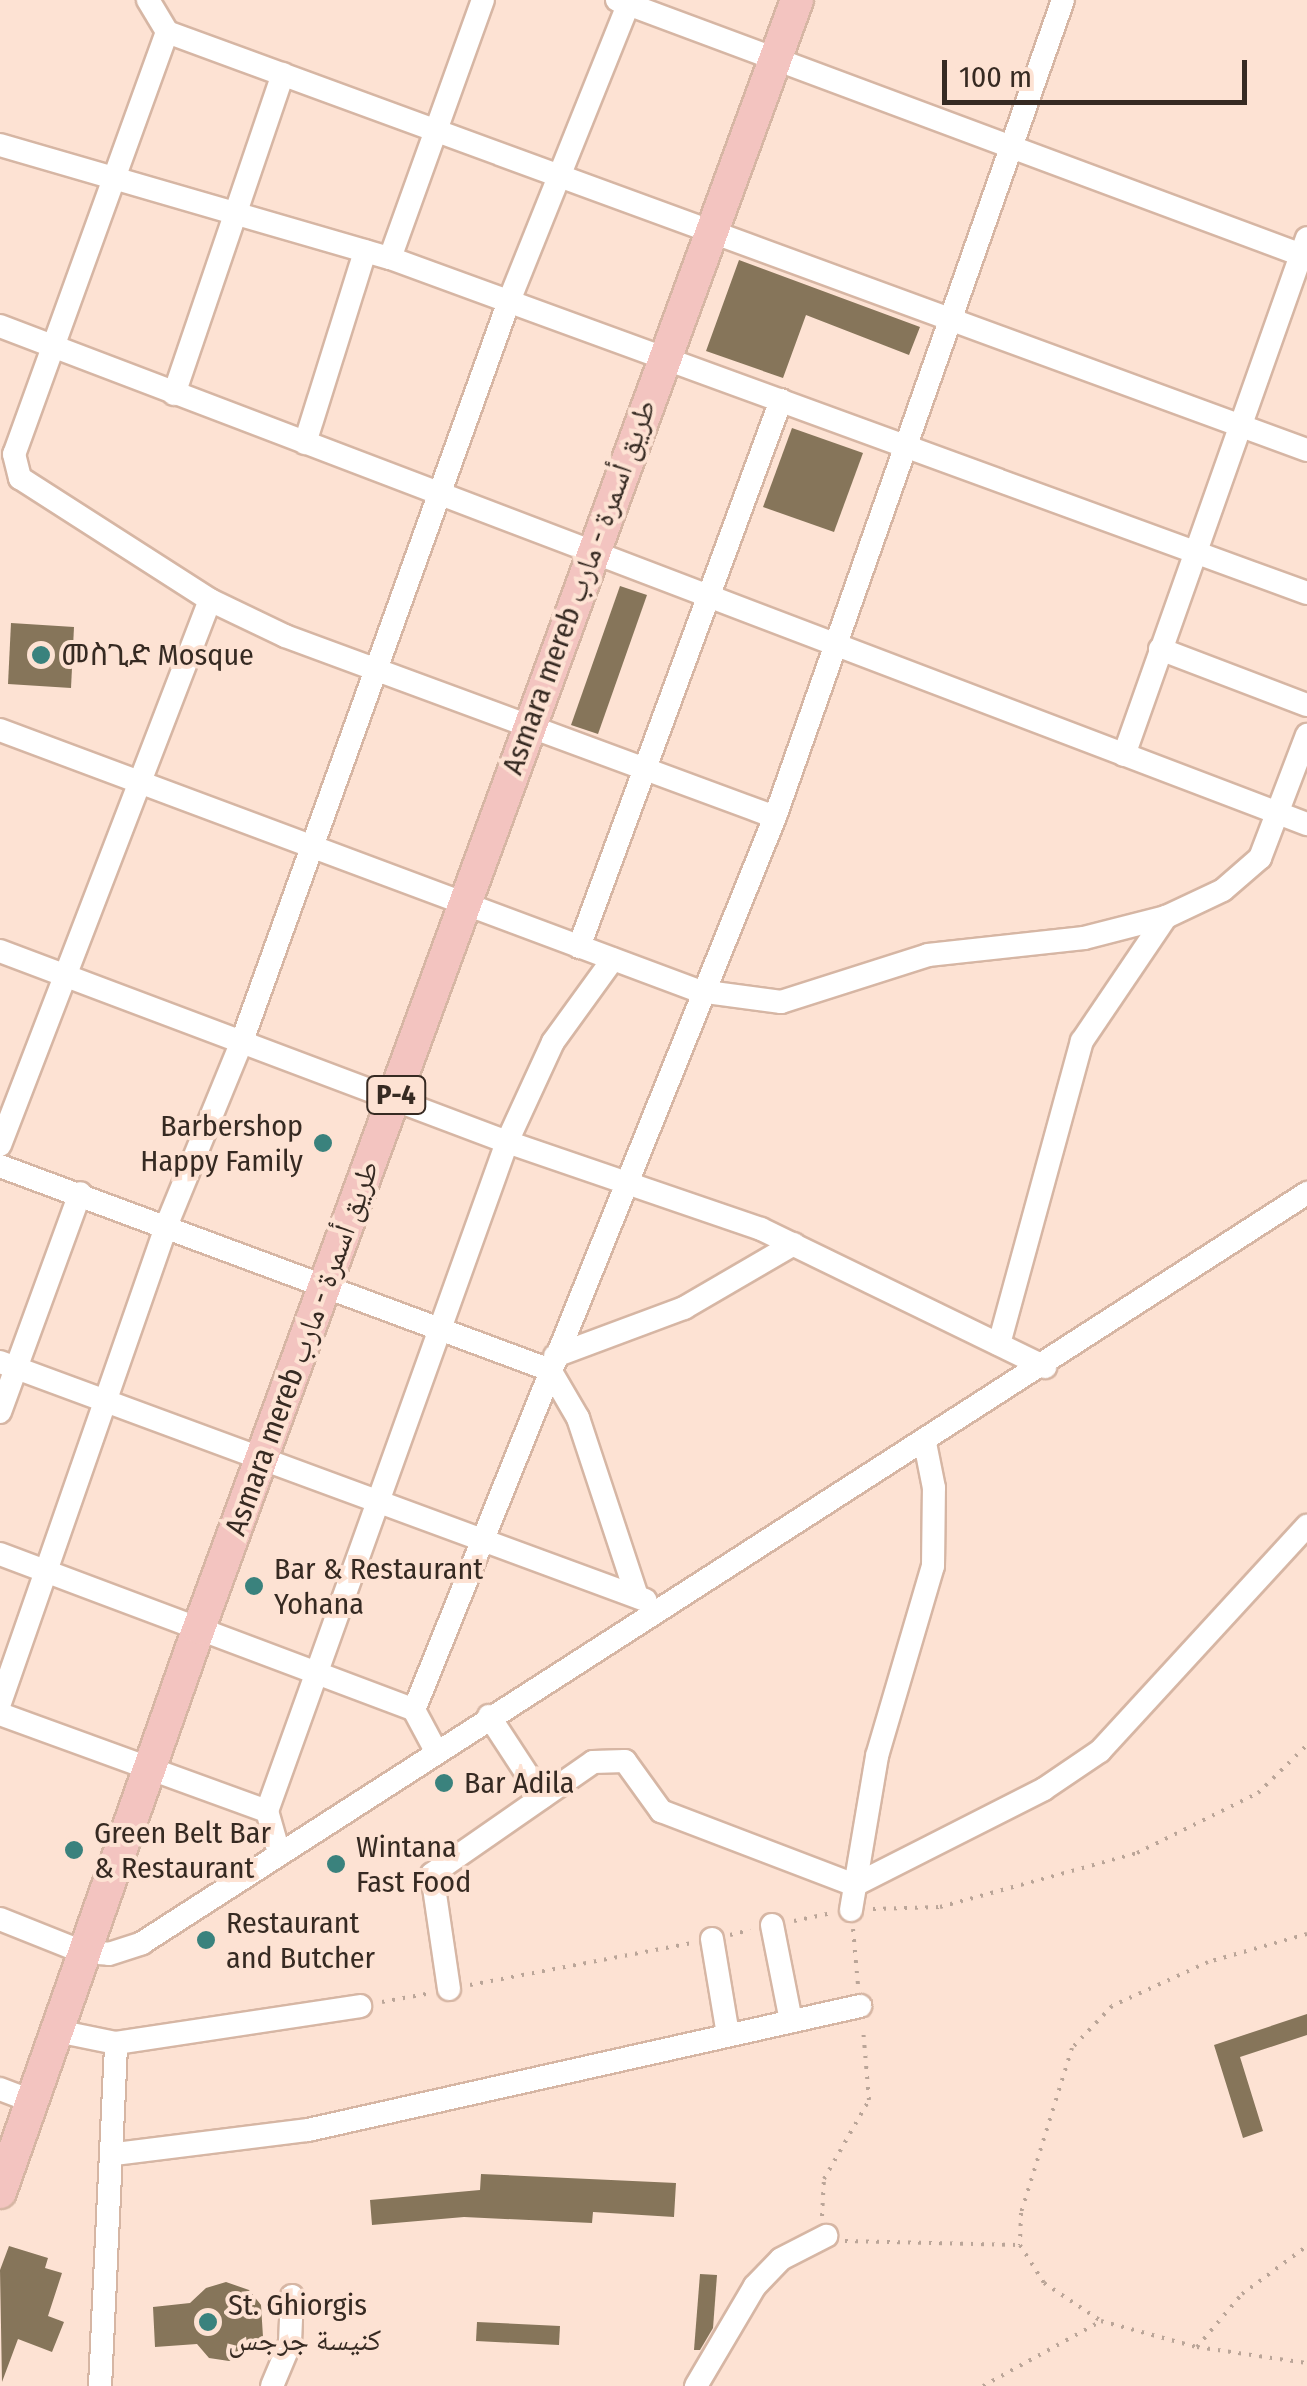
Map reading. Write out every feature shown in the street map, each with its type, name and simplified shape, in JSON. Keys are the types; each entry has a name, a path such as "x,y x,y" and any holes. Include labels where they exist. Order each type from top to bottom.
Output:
{"highway":[{"name":"Asmara mereb طريق أسمرة - مارب","path":"0,2192 199,1628 662,358 797,0"}],"street":[{"path":"148,0 168,32 1307,450"},
{"path":"390,258 483,0"},
{"path":"414,1710 699,991 774,816 1063,0"},
{"path":"0,1702 166,1224 242,1041 509,301 625,1 1011,148 1305,250 1124,755"},
{"path":"168,32 112,180 13,467 210,600 527,730 774,816"},
{"path":"174,394 283,74"},
{"path":"0,145 390,258 1307,592"},
{"path":"305,443 365,251"},
{"path":"0,326 1307,824"},
{"path":"579,946 781,400"},
{"path":"0,1145 210,600"},
{"path":"1160,649 1307,705"},
{"path":"0,730 699,991 781,1002 928,955 1084,938 1166,917 1222,890 1260,858 1307,736"},
{"path":"999,1344 1082,1041 1166,917"},
{"path":"0,950 507,1142 794,1244 1045,1367"},
{"path":"279,1853 267,1811 315,1670 443,1330 507,1142 553,1042 613,959"},
{"path":"0,1166 166,1224 443,1330 553,1363 684,1308 794,1244"},
{"path":"0,1412 8,1365 80,1193"},
{"path":"0,1918 83,1952 110,1954 142,1943 489,1716 1045,1367 1307,1193"},
{"path":"553,1363 578,1418 637,1596"},
{"path":"8,1365 263,1455 662,1608"},
{"path":"851,1910 877,1756 932,1566 936,1520 925,1443"},
{"path":"449,1990 432,1874 593,1762 610,1756 625,1761 661,1811 855,1885 1044,1789 1100,1751 1307,1526"},
{"path":"0,1554 414,1710 436,1751"},
{"path":"0,1714 267,1811"},
{"path":"489,1716 542,1797"},
{"path":"772,1925 791,2021"},
{"path":"712,1939 728,2035"},
{"path":"56,2031 116,2043 360,2006"},
{"path":"116,2154 308,2130 860,2006"},
{"path":"100,2386 116,2154 116,2043"},
{"path":"0,2089 34,2102"},
{"path":"696,2386 755,2286 782,2259 826,2236"},
{"path":"272,2386 290,2343 292,2296"}],"path":[{"path":"851,1910 869,2100 824,2179 819,2204 826,2236 866,2246 1020,2245"},
{"path":"1307,1934 1208,1962 1112,2006 1072,2048 1021,2212 1020,2245 1044,2282 1101,2321 1197,2346 1307,2363"},
{"path":"1197,2346 1242,2294 1307,2246"},
{"path":"983,2386 1101,2321"}],"building":[{"path":"739,260 920,327 909,355 806,315 783,378 706,351"},
{"path":"792,428 863,453 834,532 763,507"},
{"path":"620,586 647,595 598,734 571,725"},
{"name":"መስጊድ Mosque","path":"11,623 74,627 71,688 8,684"},
{"path":"1307,2014 1307,2035 1240,2057 1263,2131 1243,2138 1214,2045"},
{"path":"481,2174 676,2183 674,2217 593,2212 592,2223 464,2217 372,2225 370,2200 480,2190"},
{"path":"9,2246 48,2258 45,2268 62,2273 48,2316 64,2322 52,2352 18,2339 2,2382 0,2270"},
{"path":"700,2274 717,2275 713,2328 700,2350 694,2350"},
{"name":"St. Ghiorgis كنيسة جرجس","path":"226,2282 249,2290 261,2305 263,2337 248,2352 229,2361 209,2358 197,2344 155,2347 153,2307 190,2303 206,2288"},
{"path":"477,2322 560,2326 559,2345 476,2341"}],"place":[{"name":"መስጊድ Mosque","path":"41,655"},
{"name":"Barbershop Happy Family","path":"323,1143"},
{"name":"Bar & Restaurant Yohana","path":"254,1586"},
{"name":"Bar Adila","path":"444,1783"},
{"name":"Green Belt Bar & Restaurant","path":"74,1850"},
{"name":"Wintana Fast Food","path":"336,1864"},
{"name":"Restaurant and Butcher","path":"206,1940"},
{"name":"St. Ghiorgis كنيسة جرجس","path":"208,2322"}]}
